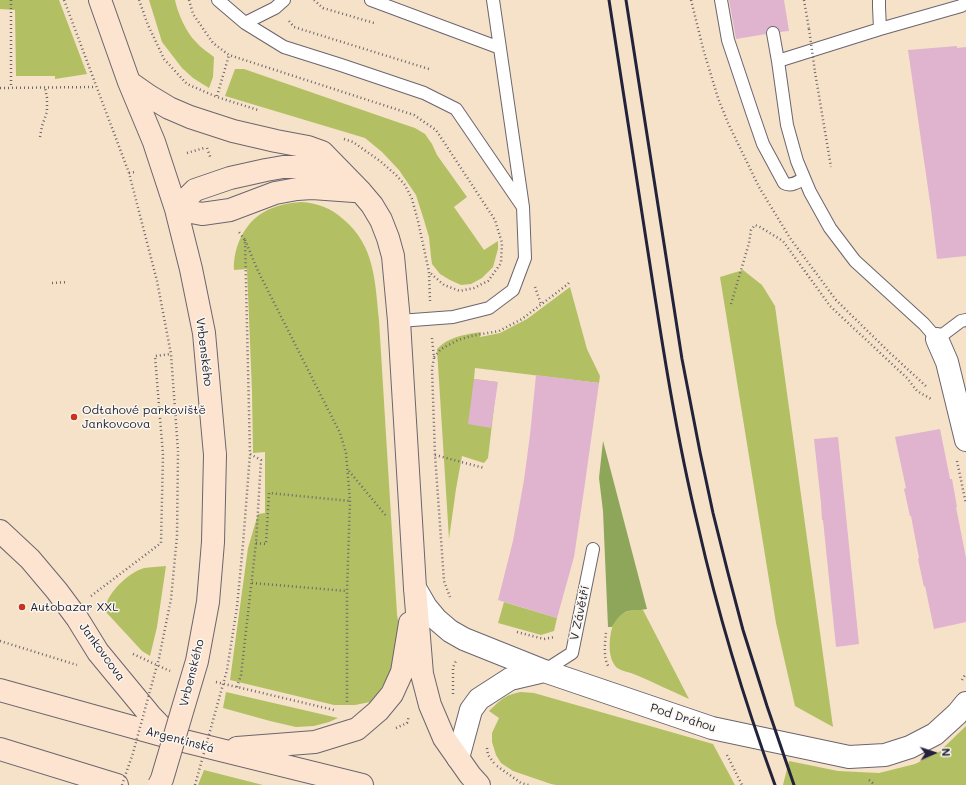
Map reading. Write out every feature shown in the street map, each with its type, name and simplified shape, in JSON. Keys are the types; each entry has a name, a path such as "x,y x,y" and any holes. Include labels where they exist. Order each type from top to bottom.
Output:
{"main road":[{"name":"Vrbenského","path":"100,0 129,82 156,148 176,209 191,269 204,333 215,455 213,542 208,602 197,661 159,785"},
{"path":"129,82 169,108 190,117 224,128 276,141 308,147 322,152 361,192 372,205 381,220 393,256 399,321 415,588 422,674 430,705 444,738 470,775 479,785"},
{"path":"176,209 195,190 230,178 283,167 314,169 329,174 361,192"},
{"path":"176,209 202,214 230,210 275,193 297,189 312,188 361,192"},
{"name":"Jankovcova","path":"0,531 30,559 58,591 98,652 150,715 172,738"},
{"path":"216,749 315,742 358,729 378,712 392,694 402,672 415,588"},
{"name":"Argentinská","path":"0,690 172,738 362,785"},
{"path":"0,749 117,785"}],"street":[{"path":"937,339 947,362 966,440"},
{"name":"Pod Dráhou","path":"415,588 426,607 436,619 450,631 464,639 544,671 712,728 849,757 885,755 910,747 935,734 957,714 966,703"},
{"name":"V Závětří","path":"458,758 471,710 479,699 510,679 544,671"}],"lane":[{"path":"218,0 245,23 284,47 424,93 456,109 523,207"},
{"path":"371,0 500,48"},
{"path":"399,321 453,317 489,308 513,290 525,258 523,207 493,0"},
{"path":"721,0 728,40 764,144 784,183 791,185 804,178"},
{"path":"879,0 880,29"},
{"path":"778,62 880,29 961,6 966,2"},
{"path":"245,23 280,4"},
{"path":"773,33 787,125 797,161 810,192 830,228 855,260 924,324 937,339 961,321 966,320"},
{"name":"V Závětří","path":"544,671 572,652 593,549"}],"path":[{"path":"11,0 11,88"},
{"path":"64,0 129,173 157,281 171,354 178,451 177,536 171,599 155,673 134,753 122,785"},
{"path":"189,0 192,14 213,43 229,55 414,115 436,130 495,220 502,243 501,264 488,281 474,288 460,291 444,284 429,272 434,358 432,369 435,455 444,581 451,598"},
{"path":"804,0 831,167"},
{"path":"280,4 294,27 429,69"},
{"path":"217,96 229,55"},
{"path":"40,137 42,126 48,112 45,87"},
{"path":"0,88 96,87"},
{"path":"187,153 206,147"},
{"path":"129,173 135,172"},
{"path":"731,304 749,243 751,230 755,225 783,241 830,306 907,378 917,391 944,406 961,418"},
{"path":"236,228 245,240 258,271 340,434 346,453 350,501 347,591 347,707"},
{"path":"245,240 250,454 261,460 252,583 241,675 237,687 340,712"},
{"path":"434,358 441,349 458,340 499,331 522,319 570,281"},
{"path":"52,284 68,282"},
{"path":"890,353 928,388"},
{"path":"86,599 161,543 163,455 155,356 171,354"},
{"path":"435,455 484,468"},
{"path":"348,471 388,518"},
{"path":"256,543 266,544 269,493 350,501"},
{"path":"252,583 347,591"},
{"path":"517,632 544,639 555,637 560,633"},
{"path":"606,633 605,649 607,665 613,670"},
{"path":"0,641 77,665 82,662"},
{"path":"454,698 453,667 456,660"},
{"path":"962,681 966,673"},
{"path":"487,744 488,755 498,768 521,783 529,785"}],"green space":[{"path":"0,0 59,0 87,74 55,79 55,76 16,76 15,10 0,9"},
{"path":"149,0 175,0 180,17 192,38 214,57 213,77 209,88 193,78 182,68 162,42"},
{"path":"235,69 244,69 415,128 425,134 437,155 467,197 454,207 484,250 498,241 498,249 493,267 482,278 471,284 461,285 440,274 432,264 429,237 416,195 399,170 382,152 365,138 225,96"},
{"path":"301,202 318,205 329,209 354,229 362,240 372,265 376,292 397,614 400,634 391,673 370,702 355,705 334,705 230,680 248,548 258,514 265,513 265,452 253,453 247,269 234,270 235,253 245,229 257,217 278,206"},
{"path":"743,270 762,285 775,306 833,727 795,706 776,623 720,277"},
{"path":"570,287 587,349 600,376 599,383 475,368 474,379 497,382 488,458 484,463 462,456 449,539 437,349 447,341 463,335 481,332 480,337 500,333 527,319"},
{"path":"603,441 647,609 623,613 612,627 608,627 603,511 599,478"},
{"path":"166,566 157,627 150,656 142,651 105,611 105,606 109,597 117,587 133,573 144,568"},
{"path":"504,602 557,618 554,631 541,635 498,623"},
{"path":"633,610 643,610 689,699 634,674 620,670 613,663 610,655 610,636 612,627 618,617"},
{"path":"226,692 338,718 314,726 296,727 270,721 223,708"},
{"path":"521,692 534,693 713,744 735,785 556,785 513,771 501,763 496,755 492,742 492,733 499,718 489,711 507,696"},
{"path":"966,726 966,785 783,785 789,761 838,771 879,773 915,764 939,752"},
{"path":"204,770 263,785 198,785"}],"building":[{"path":"729,0 784,0 789,31 780,32 778,28 772,26 768,28 766,34 736,39"},
{"path":"957,46 957,48 966,47 966,256 937,259 908,50"},
{"path":"536,375 599,383 574,557 557,618 498,600 513,541 524,480"},
{"path":"474,379 498,382 491,428 468,424"},
{"path":"940,429 950,479 952,479 966,558 966,622 934,629 918,559 911,516 904,489 906,488 895,437"},
{"path":"838,437 859,644 836,647 814,439"}],"railway":[{"path":"609,0 664,355 690,492 723,624 742,689 775,785"},
{"path":"626,0 682,359 713,513 743,630 794,785"}],"place":[{"name":"Odtahové parkoviště Jankovcova","path":"74,417"},
{"name":"Autobazar XXL","path":"22,607"}]}
